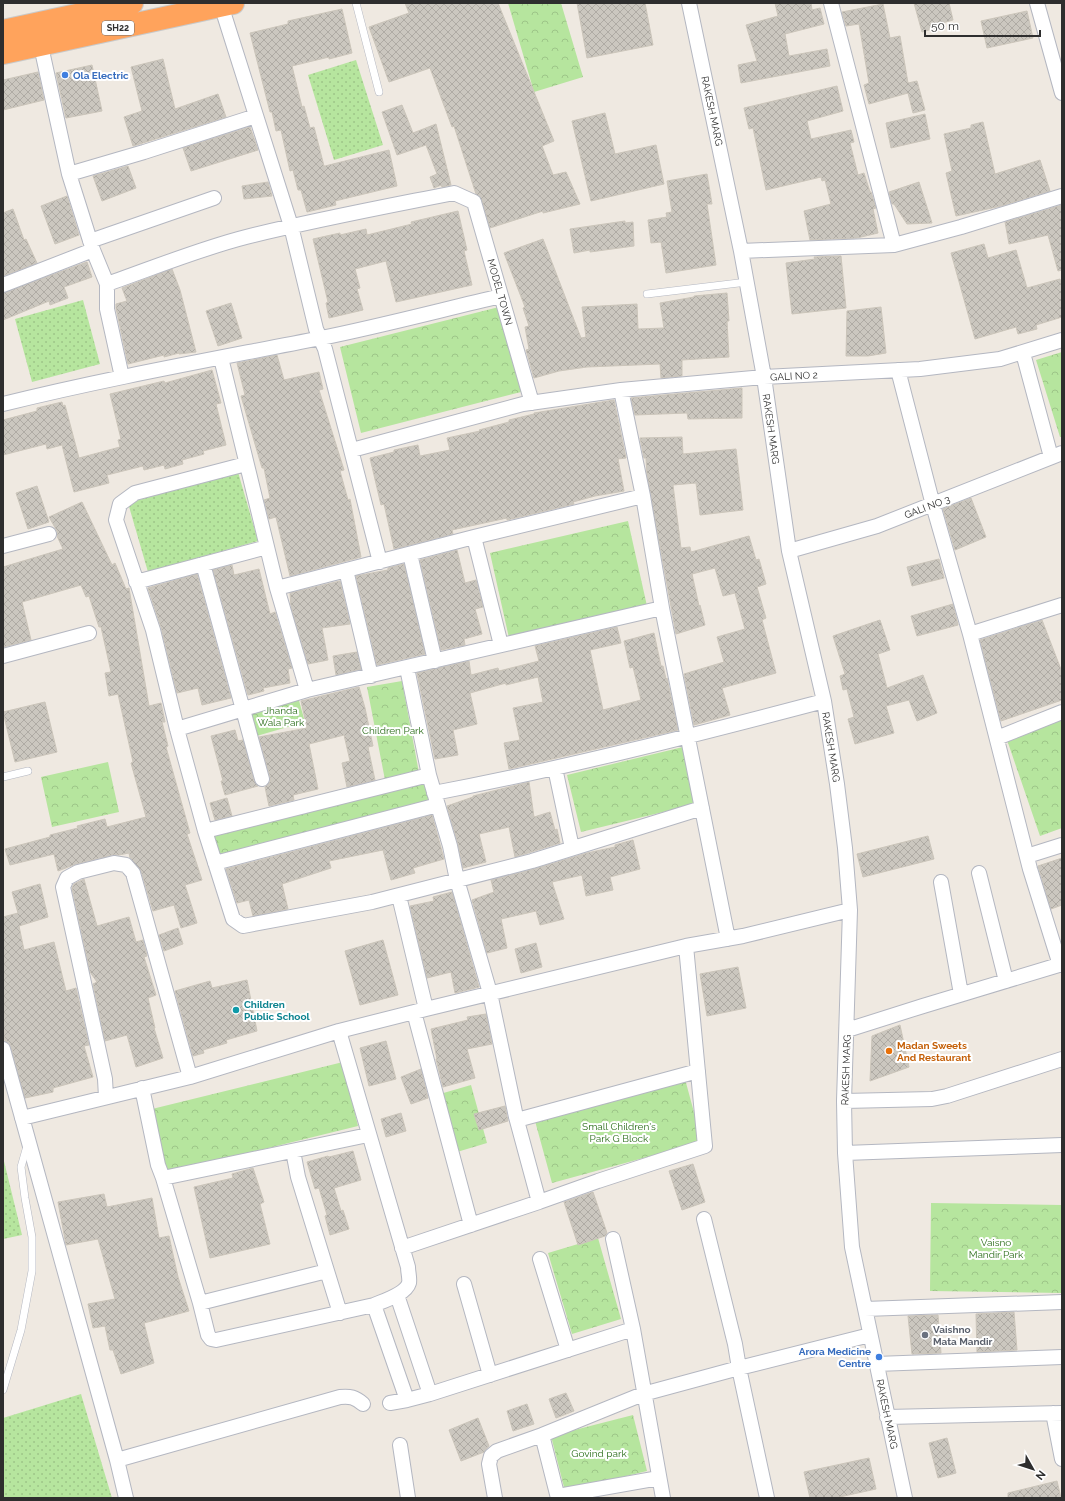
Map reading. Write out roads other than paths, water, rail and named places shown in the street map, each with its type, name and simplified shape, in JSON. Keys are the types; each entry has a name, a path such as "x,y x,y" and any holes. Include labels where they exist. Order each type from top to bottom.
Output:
{"highway":[{"name":"SH22","path":"3,31 106,6 132,3"},
{"name":"SH22","path":"3,53 227,4"}],"street":[{"name":"RAKESH MARG","path":"690,3 747,282 764,378 789,551 824,701 845,848 850,910 844,1101 845,1153 852,1247 905,1498"},
{"path":"831,3 894,245"},
{"path":"1037,3 1062,93"},
{"path":"227,4 256,116 292,226 316,329 321,338 352,450 380,562"},
{"path":"37,23 69,174 92,246 107,284 107,309 122,377"},
{"path":"69,174 144,152 256,116"},
{"name":"MODEL TOWN","path":"292,226 454,193 474,202 501,296 528,403"},
{"path":"741,251 894,245 961,227 1062,196"},
{"path":"3,285 92,246 214,198"},
{"path":"107,284 244,237 292,226"},
{"path":"3,404 64,389 321,338 501,296"},
{"name":"GALI NO 2","path":"352,450 528,403 621,390 764,378 898,370 1000,359 1062,340"},
{"path":"1023,353 1057,455"},
{"path":"221,358 277,588 307,690"},
{"path":"847,1030 961,994 1061,965 1027,856 970,634 933,505 898,370"},
{"path":"621,390 662,608 728,939"},
{"name":"GALI NO 3","path":"789,551 876,526 933,505 1057,455"},
{"path":"246,464 135,492 120,504 116,520 153,630 177,729 205,831 233,919 243,926 398,896 532,861 702,808"},
{"path":"277,588 474,537 642,496"},
{"path":"3,546 49,534"},
{"path":"474,537 502,646"},
{"path":"136,582 267,547"},
{"path":"410,554 435,661"},
{"path":"204,564 262,779"},
{"path":"346,570 371,676"},
{"path":"970,634 1062,605"},
{"path":"177,729 307,690 662,608"},
{"path":"3,656 89,633"},
{"path":"407,668 429,775 450,846 457,880 490,993 517,1120 539,1202"},
{"path":"215,863 506,780 824,701"},
{"path":"997,738 1062,712"},
{"path":"555,768 572,848"},
{"path":"205,831 429,775"},
{"path":"1027,856 1062,845"},
{"path":"106,1097 105,1079 63,887 67,878 78,872 114,863 126,865 133,873 190,1077"},
{"path":"979,873 1006,981"},
{"path":"941,882 961,994"},
{"path":"398,896 420,1010 471,1225"},
{"path":"22,1118 190,1077 339,1031 420,1010 686,946 728,939 850,910"},
{"path":"402,1248 539,1202 598,1180 705,1146 686,946"},
{"path":"142,1088 158,1164 200,1303 208,1335 211,1339 216,1340 374,1305 405,1290 409,1284 408,1267 368,1135 339,1031"},
{"path":"3,1049 117,1460 126,1498"},
{"path":"844,1101 932,1099 947,1096 1062,1059"},
{"path":"517,1120 698,1071"},
{"path":"163,1178 368,1135"},
{"path":"845,1153 1062,1144"},
{"path":"293,1151 298,1177 340,1313"},
{"path":"704,1219 735,1344 767,1498"},
{"path":"613,1239 633,1329 643,1394 663,1498"},
{"path":"540,1259 568,1350"},
{"path":"200,1303 327,1271"},
{"path":"464,1284 490,1375"},
{"path":"397,1295 430,1394"},
{"path":"865,1309 1062,1302"},
{"path":"374,1305 407,1400"},
{"path":"390,1403 430,1394 633,1329"},
{"path":"495,1498 489,1468 489,1459 497,1451 542,1435 643,1394 870,1335"},
{"path":"876,1364 1062,1357"},
{"path":"117,1460 340,1397 349,1396 356,1398 363,1404"},
{"path":"887,1417 1058,1413 1062,1459"},
{"path":"542,1435 558,1497 659,1478"},
{"path":"400,1445 408,1498"}],"lane":[{"path":"356,3 379,92"},
{"path":"647,294 747,282"},
{"path":"3,777 28,771"},
{"path":"3,1390 21,1330 32,1271 32,1237 21,1167 28,1142"}],"place":[{"name":"Ola Electric","path":"65,75"},
{"name":"Children Public School","path":"236,1010"},
{"name":"Madan Sweets And Restaurant","path":"889,1051"},
{"name":"Vaishno Mata Mandir","path":"925,1335"},
{"name":"Arora Medicine Centre","path":"879,1357"}],"park label":[{"name":"Jhanda Wala Park","path":"281,716"},
{"name":"Children Park","path":"393,730"},
{"name":"Small Children's Park G Block","path":"619,1132"},
{"name":"Vaisno Mandir Park","path":"996,1248"},
{"name":"Govind park","path":"599,1453"}]}
